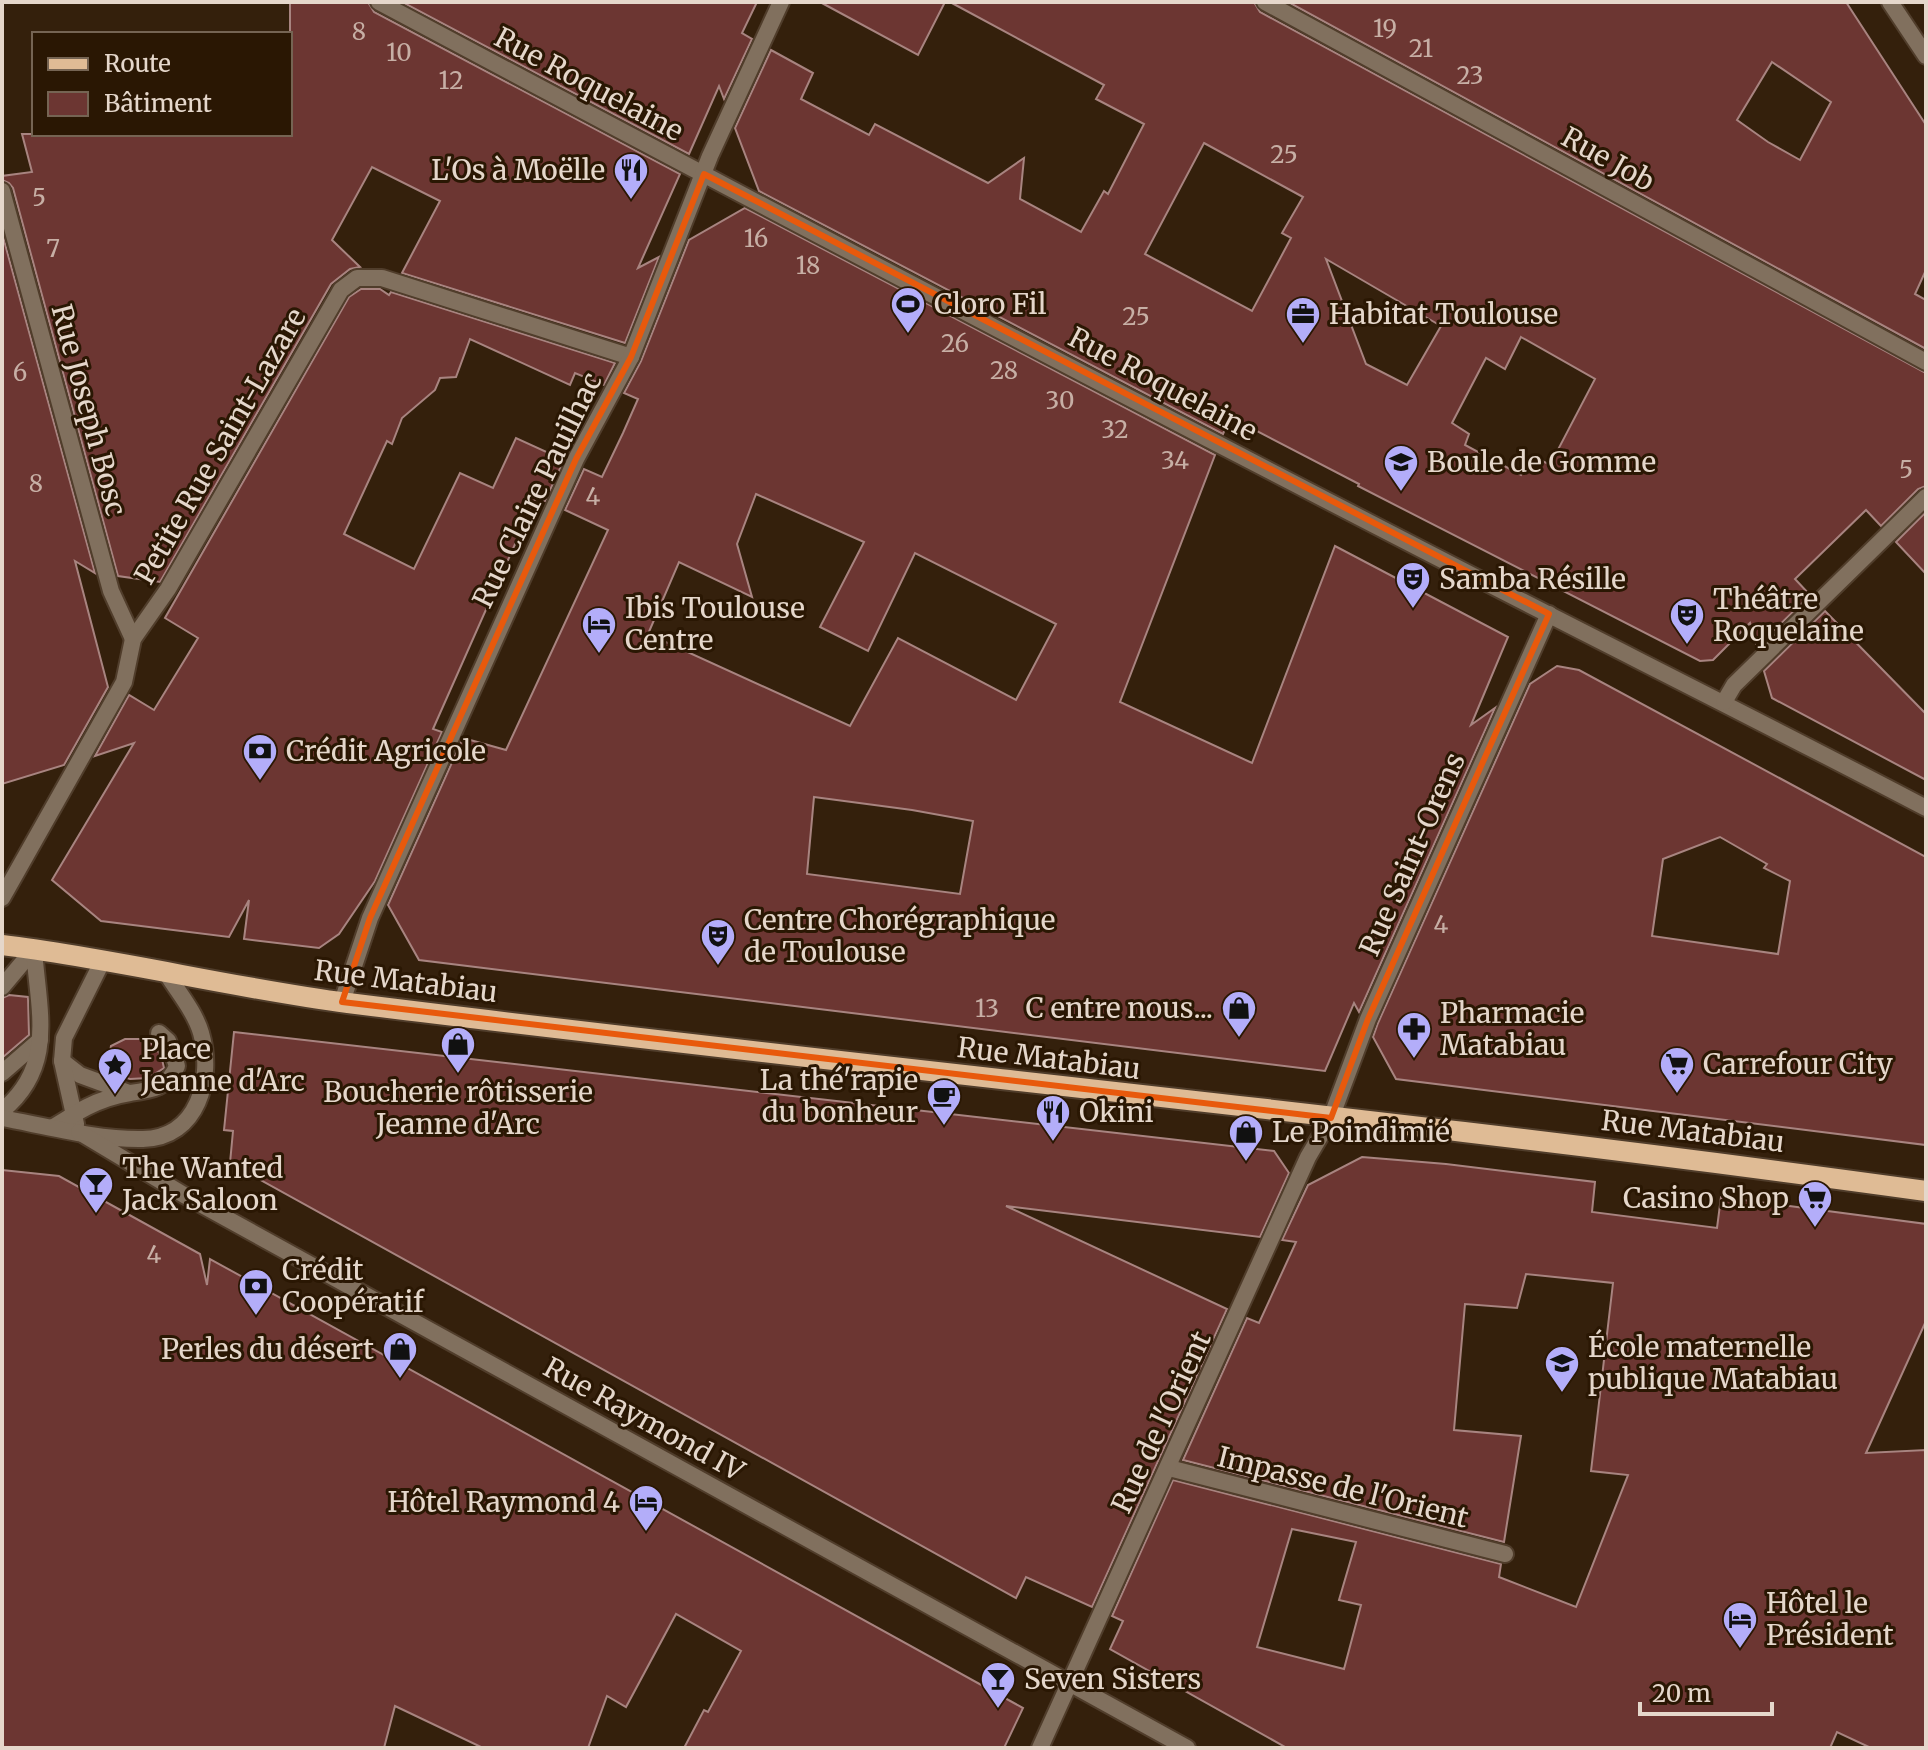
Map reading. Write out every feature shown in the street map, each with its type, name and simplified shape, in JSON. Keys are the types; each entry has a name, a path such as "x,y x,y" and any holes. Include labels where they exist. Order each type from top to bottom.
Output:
{"main road":[{"path":"2,945 103,960 167,974"},
{"name":"Rue Matabiau","path":"167,974 342,1002 1656,1154 1926,1191"}],"street":[{"name":"Rue Roquelaine","path":"379,2 1926,808"},
{"name":"Rue Claire Pauilhac","path":"342,1002 370,918 576,459 631,357 704,174 781,2"},
{"name":"Rue Job","path":"1265,2 1926,362"},
{"path":"1890,2 1926,56"},
{"name":"Rue Joseph Bosc","path":"2,191 111,591 133,639"},
{"name":"Petite Rue Saint-Lazare","path":"2,898 124,682 133,639 168,589 341,290 357,278 382,278 631,357"},
{"path":"1724,702 1734,685 1926,497"},
{"name":"Rue Saint-Orens","path":"1331,1118 1368,1019 1549,614"},
{"path":"2,987 34,949"},
{"path":"2,1111 30,1082 41,1039 34,949"},
{"path":"79,1132 62,1061 64,1038 103,960"},
{"path":"2,1118 79,1132 144,1139 168,1134 185,1123 199,1103 206,1075 206,1057 201,1030 167,974"},
{"path":"53,1127 87,1107 164,1085 173,1077 177,1066 174,1051 159,1033"},
{"path":"2,1073 41,1039"},
{"path":"62,1061 80,1075 129,1093"},
{"name":"Rue de l'Orient","path":"1040,1748 1308,1157 1331,1118"},
{"name":"Rue Raymond IV","path":"79,1132 184,1195 1187,1748"},
{"name":"Impasse de l'Orient","path":"1169,1468 1505,1554"}],"highlighted area":[{"path":"704,174 1549,614 1368,1019 1331,1118 342,1002 370,918 576,459 631,357"}],"building":[{"path":"290,2 368,2 374,12 680,174 638,268 659,257 625,343 402,273 440,201 372,167 332,240 360,267 350,269 331,284 160,582 118,576 13,188 2,180 2,176 32,172 22,134 292,136"},
{"path":"402,2 757,2 742,33 752,39 724,99 719,86 689,154"},
{"path":"820,2 945,2 918,55"},
{"path":"950,2 1254,2 1260,12 1926,373 1926,486 1918,489 1881,526 1866,510 1795,579 1810,595 1757,647 1750,623 1713,660 1700,661 1230,417 1223,434 759,191 735,128 771,50 813,73 801,99 869,135 875,124 988,183 1024,158 1020,199 1081,232 1104,191 1108,194 1144,124 1096,99 1104,85","holes":["1204,143 1303,197 1282,233 1291,238 1252,311 1145,254","1326,259 1441,326 1407,385 1366,364","1521,337 1595,379 1550,465 1533,456 1521,475 1465,445 1469,434 1452,423 1486,358 1505,369"]},
{"path":"1288,2 1846,2 1926,125 1926,270 1915,294 1926,300 1926,349","holes":["1772,62 1831,102 1800,160 1737,120"]},
{"path":"745,208 1215,455 1120,702 1252,763 1335,546 1508,637 1471,725 1495,708 1359,1012 1354,1003 1325,1071 419,960 388,905 463,738 506,750 608,530 565,510 584,469 602,477 623,433 638,399 624,393 641,361 689,240","holes":["756,494 864,542 820,627 868,651 915,553 1056,624 1016,700 898,638 850,726 648,634 679,562 752,597 737,544","814,797 973,821 960,894 807,874"]},
{"path":"2,233 95,573 75,561 108,687 64,765 2,784"},
{"path":"361,289 380,289 389,295 391,292 615,363 604,385 575,373 570,385 470,339 456,377 440,378 435,390 402,418 392,444 387,441 344,534 414,569 460,473 493,488 516,438 564,460 545,501 536,497 433,729 442,732 375,881 339,934 319,948 244,939 249,900 229,937 101,921 52,880 134,743 95,756 129,695 154,710 198,638 165,618 349,297"},
{"path":"1926,512 1926,574 1896,542"},
{"path":"1825,611 1926,714 1926,780 1772,698 1764,671"},
{"path":"1557,666 1579,670 1926,857 1926,1145 1396,1079 1373,1037 1530,684","holes":["1720,837 1767,864 1764,868 1790,881 1778,954 1652,936 1663,859"]},
{"path":"9,995 28,997 29,1035 2,1058 2,998"},
{"path":"234,1032 1274,1151 1289,1173 1260,1237 1006,1206 1227,1309 1092,1607 1026,1577 1016,1598 230,1163 233,1131 224,1130"},
{"path":"125,1039 140,1039 152,1044 161,1055 164,1068 148,1078 130,1079 117,1075 108,1063 111,1046"},
{"path":"1362,1157 1595,1182 1592,1212 1717,1228 1721,1197 1926,1224 1926,1321 1866,1453 1926,1450 1926,1748 1871,1748 1837,1732 1830,1748 1287,1748 1110,1649 1123,1621 1112,1616 1173,1480 1501,1564 1499,1577 1576,1607 1628,1475 1591,1471 1613,1283 1526,1274 1517,1308 1465,1304 1454,1430 1521,1436 1504,1542 1183,1460 1247,1318 1259,1323 1296,1242 1282,1240 1308,1185","holes":["1292,1529 1356,1542 1339,1600 1361,1605 1344,1669 1257,1647"]},
{"path":"2,1170 59,1176 200,1254 207,1285 210,1259 1023,1708 1004,1748 684,1748 704,1710 708,1712 741,1651 676,1614 626,1707 607,1696 588,1748 483,1748 395,1706 384,1748 2,1748"}],"place":[{"name":"L'Os à Moëlle","path":"631,201"},
{"name":"Cloro Fil","path":"908,335"},
{"name":"Habitat Toulouse","path":"1303,345"},
{"name":"Boule de Gomme","path":"1401,493"},
{"name":"Samba Résille","path":"1413,610"},
{"name":"Théâtre Roquelaine","path":"1687,646"},
{"name":"Ibis Toulouse Centre","path":"599,655"},
{"name":"Crédit Agricole","path":"260,782"},
{"name":"Centre Chorégraphique de Toulouse","path":"718,967"},
{"name":"C entre nous...","path":"1239,1039"},
{"name":"Pharmacie Matabiau","path":"1414,1060"},
{"name":"Boucherie rôtisserie Jeanne d'Arc","path":"458,1075"},
{"name":"Carrefour City","path":"1677,1095"},
{"name":"Place Jeanne d'Arc","path":"115,1096"},
{"name":"La thé'rapie du bonheur","path":"944,1127"},
{"name":"Okini","path":"1053,1143"},
{"name":"Le Poindimié","path":"1246,1163"},
{"name":"The Wanted Jack Saloon","path":"96,1215"},
{"name":"Casino Shop","path":"1815,1229"},
{"name":"Crédit Coopératif","path":"256,1317"},
{"name":"Perles du désert","path":"400,1380"},
{"name":"École maternelle publique Matabiau","path":"1562,1394"},
{"name":"Hôtel Raymond 4","path":"646,1533"},
{"name":"Hôtel le Président","path":"1740,1650"},
{"name":"Seven Sisters","path":"998,1710"}]}
